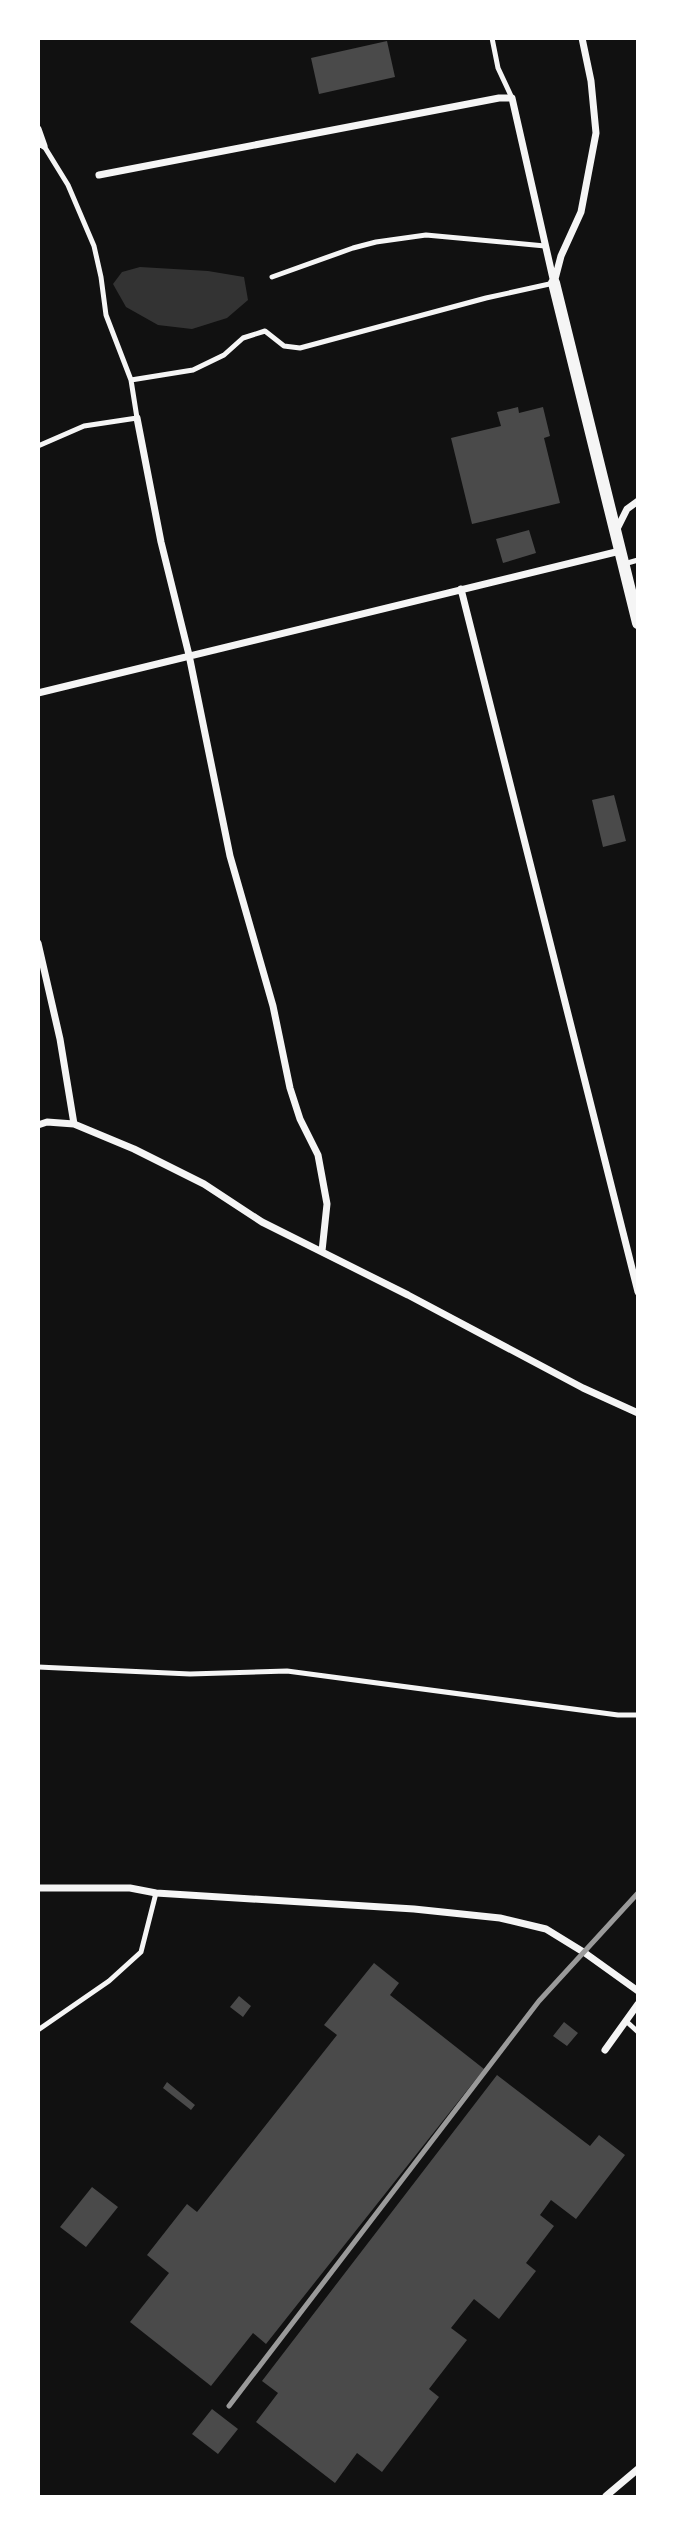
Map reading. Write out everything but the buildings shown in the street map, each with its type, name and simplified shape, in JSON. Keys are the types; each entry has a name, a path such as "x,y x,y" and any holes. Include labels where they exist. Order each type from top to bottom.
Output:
{"street":[{"path":"554,284 561,256 581,212 596,133 591,81 582,38"},
{"path":"99,175 220,150 499,98 512,98 554,284 638,623"},
{"path":"38,130 41,146"},
{"path":"137,418 230,856 273,1006 290,1088 300,1119 318,1155 327,1204 322,1251"},
{"path":"615,532 627,509 638,501"},
{"path":"38,693 620,551"},
{"path":"461,589 638,1292"},
{"path":"38,943 60,1039 74,1124"},
{"path":"38,1125 47,1122 74,1124 134,1149 193,1179 262,1222 583,1388 638,1413"},
{"path":"38,1888 130,1888 156,1893 400,1908 500,1918 546,1928 638,1991"},
{"path":"605,2050 638,2004"},
{"path":"606,2497 638,2469"}],"lane":[{"path":"492,38 498,68 512,98"},
{"path":"38,446 84,426 137,418 131,380 106,314 94,246 68,185 41,146"},
{"path":"272,277 376,242 426,235 545,246"},
{"path":"131,380 193,370 224,355 243,338 265,331 284,346 300,348 486,298 554,284"},
{"path":"623,564 638,561"},
{"path":"38,1667 190,1674 287,1671 618,1715 638,1715"},
{"path":"38,2030 108,1981 141,1952 156,1893"},
{"path":"626,2021 638,2032"}],"shaded area":[{"path":"140,267 208,271 244,277 248,300 227,318 192,329 158,325 126,307 113,284 122,272"}],"railway":[{"path":"229,2406 539,2001 638,1893"}]}
